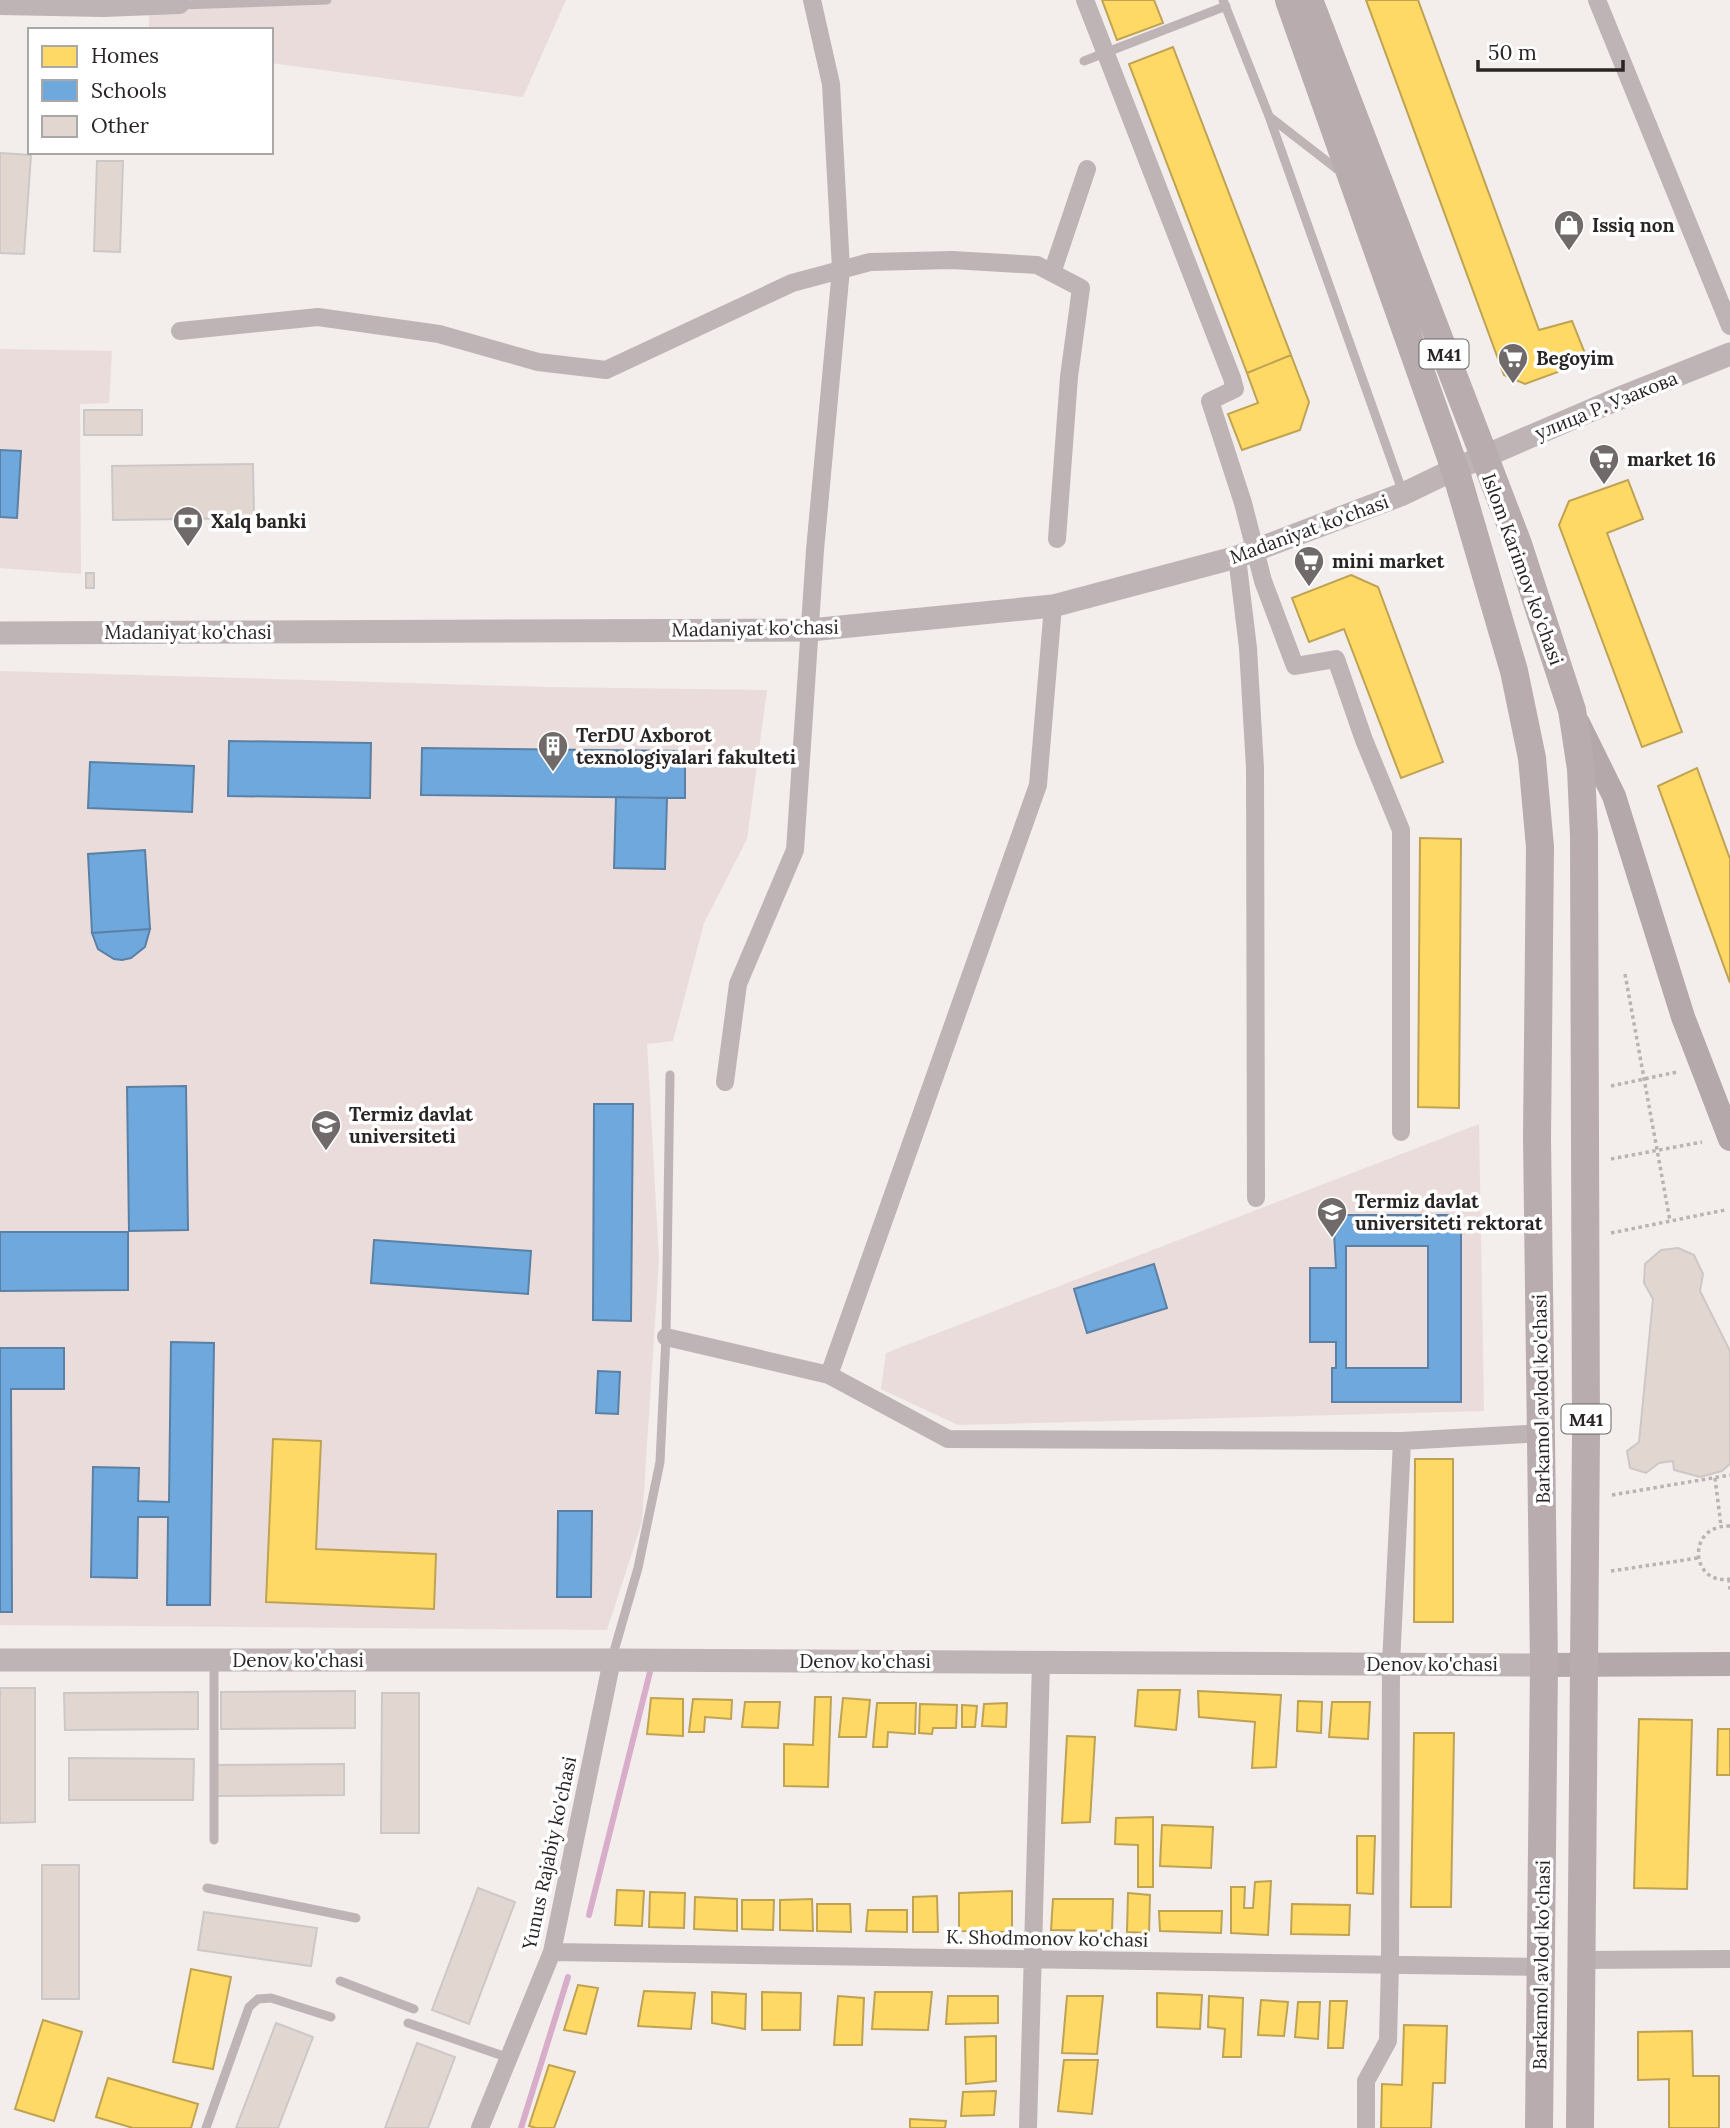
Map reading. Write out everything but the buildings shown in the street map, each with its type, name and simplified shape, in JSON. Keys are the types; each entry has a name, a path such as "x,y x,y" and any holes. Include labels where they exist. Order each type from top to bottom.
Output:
{"main road":[{"name":"Islom Karimov ko'chasi","path":"1289,0 1455,469 1514,671"},
{"name":"Islom Karimov ko'chasi","path":"1309,0 1518,544 1572,710 1614,796 1684,1017 1730,1139"},
{"name":"Barkamol avlod ko'chasi","path":"1514,671 1532,758 1540,847 1537,1138 1544,1665 1539,2128"},
{"name":"Barkamol avlod ko'chasi","path":"1572,710 1581,769 1585,849 1586,1435 1580,2128"},
{"name":"Denov ko'chasi","path":"1544,1665 1730,1664"}],"street":[{"path":"724,1082 738,984 795,850 817,523 841,269 831,84 812,0"},
{"path":"1086,0 1235,389 1210,401 1243,503 1255,768 1256,1198"},
{"path":"1597,0 1730,326"},
{"path":"0,6 103,8 180,3"},
{"path":"1052,273 1087,169"},
{"path":"180,331 318,317 439,334 538,362 606,370 792,283 841,269 870,262 952,260 1037,265 1081,288 1069,377 1057,539"},
{"name":"улица Р. Узакова","path":"1483,456 1730,354"},
{"name":"Madaniyat ko'chasi","path":"0,633 810,630 1053,606 1245,554 1403,494 1483,456"},
{"path":"1245,554 1295,666 1336,659 1364,740 1401,830 1401,1132"},
{"path":"829,1375 1038,785 1053,606"},
{"path":"666,1337 829,1375 948,1439 1402,1441 1542,1433"},
{"path":"1366,2128 1367,2081 1388,2041 1391,1964 1391,1664 1402,1441"},
{"name":"Denov ko'chasi","path":"0,1660 1544,1665"},
{"name":"Yunus Rajabiy ko'chasi","path":"480,2128 552,1952 611,1660"},
{"path":"1028,2128 1041,1662"},
{"name":"K. Shodmonov ko'chasi","path":"552,1952 1541,1967"},
{"path":"1582,1960 1730,1959"}],"lane":[{"path":"180,3 327,0"},
{"path":"1084,61 1225,3 1269,116 1403,494"},
{"path":"1269,116 1355,184"},
{"path":"611,1660 638,1569 660,1462 666,1337 670,1075"},
{"path":"214,1660 214,1840"},
{"path":"207,1888 356,1918"},
{"path":"340,1981 414,2010"},
{"path":"206,2128 249,2007 258,1999 271,1998 331,2017"},
{"path":"408,2023 509,2058"}],"path":[{"path":"1625,974 1670,1221"},
{"path":"1611,1086 1677,1072"},
{"path":"1611,1159 1702,1142"},
{"path":"1611,1233 1726,1210"},
{"path":"1612,1495 1730,1475"},
{"path":"1715,1478 1721,1526"},
{"path":"1730,1526 1713,1529 1700,1541 1698,1558 1707,1573 1715,1578 1729,1579 1730,1590"},
{"path":"1611,1571 1698,1558"}],"shaded area":[{"path":"149,0 566,0 523,97 273,63 273,28 149,28"},
{"path":"0,349 112,351 109,403 80,404 81,574 0,568"},
{"name":"Termiz davlat universiteti","path":"0,671 548,687 767,690 747,839 704,923 673,1041 647,1044 659,1260 642,1522 607,1630 0,1625"},
{"name":"Termiz davlat universiteti rektorat","path":"1479,1124 1484,1411 958,1425 881,1389 886,1353"}],"waterway":[{"path":"589,1915 650,1672"},
{"path":"521,2128 568,1977"}],"place":[{"name":"Issiq non","path":"1569,252"},
{"name":"Begoyim","path":"1513,385"},
{"name":"market 16","path":"1604,486"},
{"name":"Xalq banki","path":"188,548"},
{"name":"mini market","path":"1309,588"},
{"name":"TerDU Axborot texnologiyalari fakulteti","path":"553,773"},
{"name":"Termiz davlat universiteti","path":"326,1152"},
{"name":"Termiz davlat universiteti rektorat","path":"1332,1239"}]}
